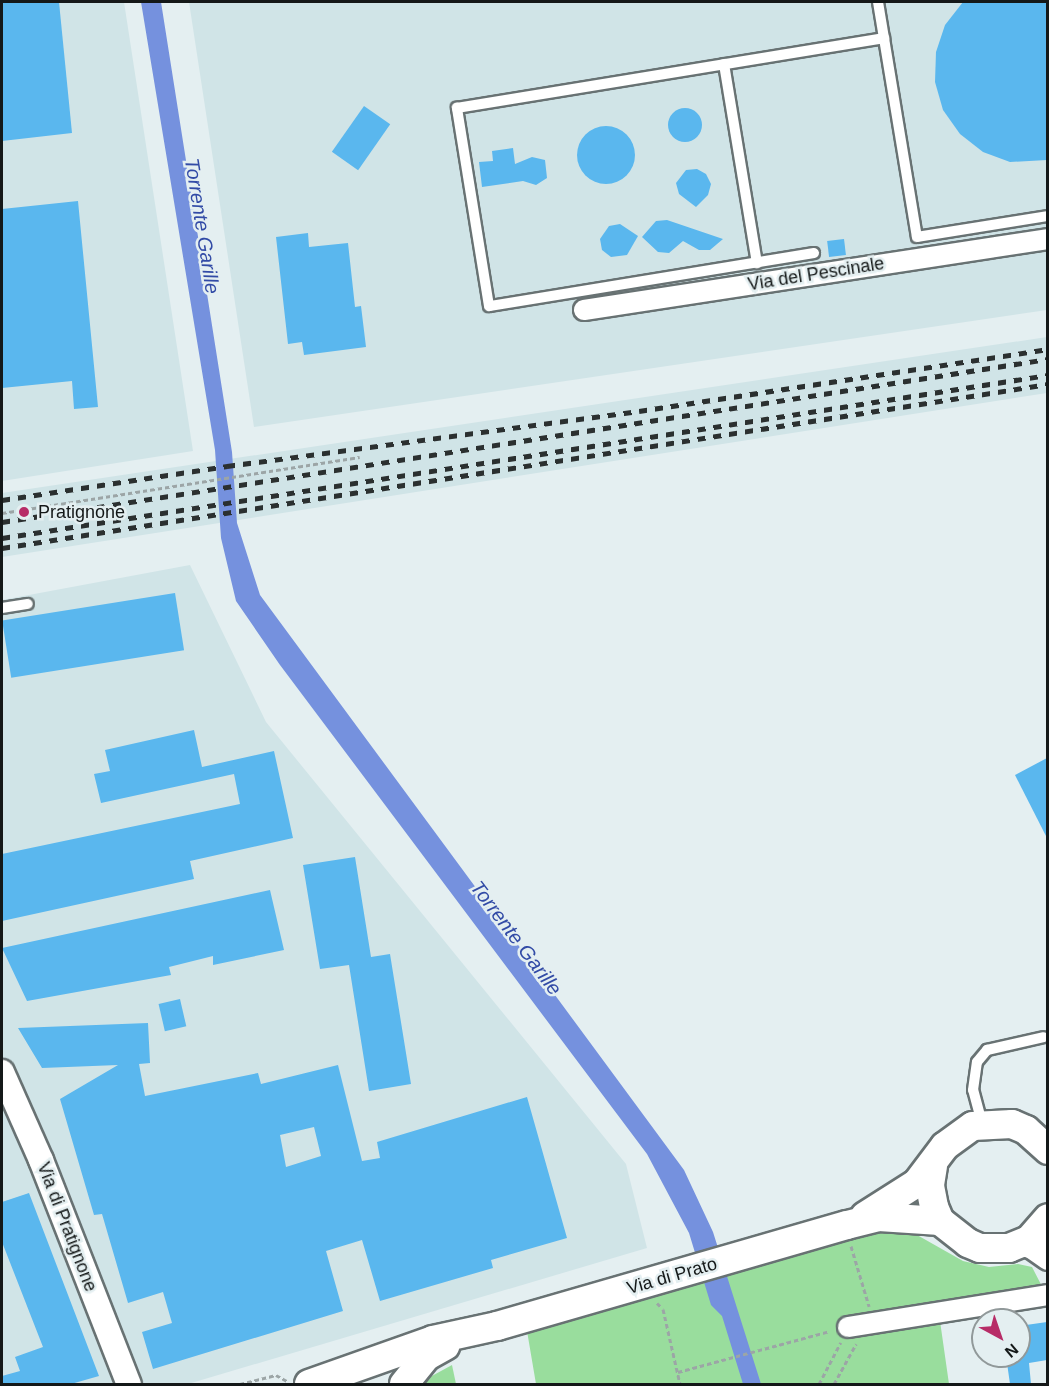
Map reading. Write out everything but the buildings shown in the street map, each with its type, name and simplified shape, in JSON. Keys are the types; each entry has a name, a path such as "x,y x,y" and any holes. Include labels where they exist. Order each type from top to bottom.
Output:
{"main road":[{"name":"Via di Prato","path":"849,1235 904,1194 933,1166 954,1137 982,1124 1012,1124 1044,1142"},
{"path":"933,1166 931,1196 940,1221 953,1234 980,1248 1020,1244 1037,1232 1047,1218"},
{"name":"Via di Prato","path":"312,1384 433,1340 647,1293 766,1248 849,1235 879,1217 940,1221"},
{"name":"Via di Prato","path":"404,1384 427,1356 497,1326"},
{"name":"Via di Prato","path":"312,1384 348,1384"}],"street":[{"name":"Via del Pescinale","path":"584,310 1047,239"},
{"name":"Via di Pratignone","path":"2,1071 41,1160 129,1384"},
{"path":"1020,1244 1031,1246 1047,1258"},
{"path":"863,1324 1047,1295"}],"lane":[{"path":"878,2 917,237 1047,216"},
{"path":"814,253 489,306 457,108 884,38"},
{"path":"724,64 757,263"},
{"path":"2,609 28,604"},
{"path":"982,1124 972,1090 977,1062 987,1050 1044,1037"}],"path":[{"path":"2,512 360,457"},
{"path":"834,1384 863,1324 849,1235"},
{"path":"647,1293 663,1309 680,1378 678,1384"},
{"path":"678,1372 762,1347 863,1324"},
{"path":"819,1384 863,1324"}],"shaded area":[{"path":"2,2 124,2 193,451 2,481"},
{"path":"189,2 1047,2 1047,310 254,427"},
{"path":"1047,337 1047,393 2,557 2,493"},
{"path":"190,565 266,722 626,1164 647,1248 188,1384 2,1384 2,600"}],"green space":[{"path":"910,1231 963,1261 989,1267 1018,1264 1032,1267 1047,1296 996,1308 971,1308 971,1314 940,1321 949,1384 536,1384 527,1331 874,1232"},
{"path":"452,1365 456,1384 419,1384 419,1383"}],"water":[{"path":"141,2 161,2 232,452 237,523 260,595 684,1170 713,1232 761,1384 743,1384 722,1316 711,1305 689,1233 647,1154 280,665 236,601 221,538 215,450"}],"railway":[{"path":"2,500 227,466 639,411 1048,349"},
{"path":"2,522 1048,359"},
{"path":"2,538 1048,375"},
{"path":"2,548 1048,384"}],"place":[{"name":"Pratignone","path":"24,512"}],"water label":[{"name":"Torrente Garille","path":"202,226"},
{"name":"Torrente Garille","path":"516,938"}]}
